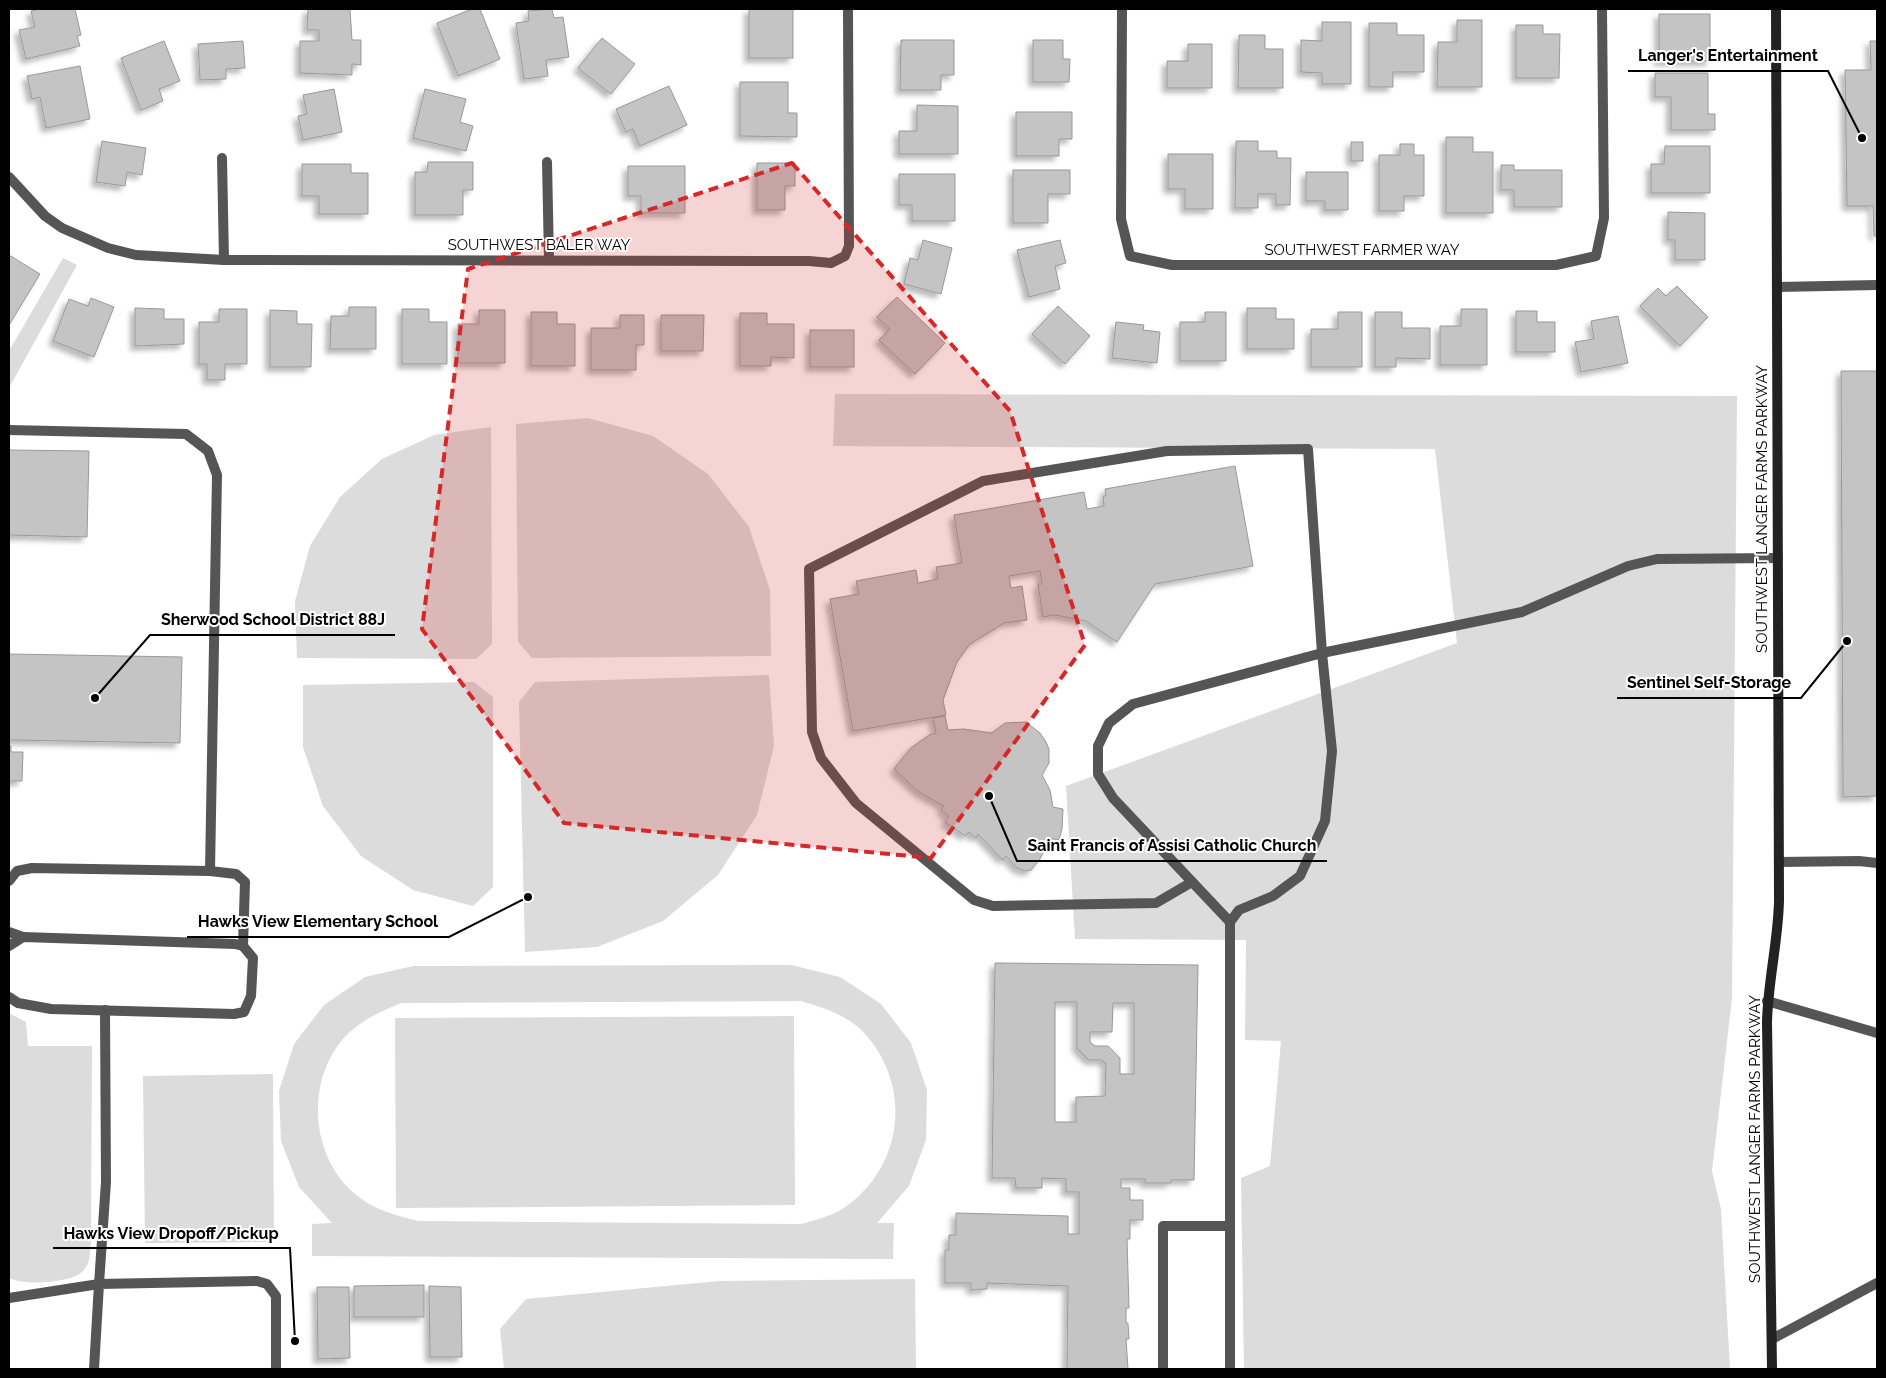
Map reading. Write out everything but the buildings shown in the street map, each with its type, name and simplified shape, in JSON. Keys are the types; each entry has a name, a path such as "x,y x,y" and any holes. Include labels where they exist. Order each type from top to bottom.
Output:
{"main road":[{"name":"SOUTHWEST LANGER FARMS PARKWAY","path":"1772,1369 1767,1001 1779,925 1776,9"}],"street":[{"name":"SOUTHWEST BALER WAY","path":"9,178 45,216 62,228 108,248 136,255 224,260 549,259 809,261 831,263 845,256 849,246 850,232 848,9"},
{"name":"SOUTHWEST FARMER WAY","path":"1122,9 1120,219 1130,256 1172,265 1556,265 1596,256 1604,218 1602,9"},
{"path":"222,158 224,260"},
{"path":"547,162 549,259"},
{"path":"1777,287 1877,286"},
{"path":"9,430 186,434 208,451 217,475 210,871"},
{"path":"1192,882 1156,903 992,906 974,900 856,803 821,758 812,732 809,569 984,481 1167,451 1308,449 1322,653 1332,751 1325,821 1300,876 1273,896 1239,910 1230,922 1230,1369"},
{"path":"1230,922 1113,798 1098,774 1098,746 1109,723 1133,704 1322,653 1522,612 1628,566 1657,559 1778,558"},
{"path":"1779,862 1859,861 1877,863"},
{"path":"9,881 17,871 32,868 210,871 236,874 245,882 243,946 253,958 251,996 244,1012 234,1014 36,1008 18,1003 9,997"},
{"path":"9,932 23,937 243,946"},
{"path":"9,946 23,937"},
{"path":"1767,1001 1877,1033"},
{"path":"94,1369 106,1182 106,1010"},
{"path":"1163,1369 1163,1226 1230,1226"},
{"path":"9,1298 99,1284 258,1281 267,1284 276,1296 276,1369"},
{"path":"1772,1340 1877,1283"}],"highlighted area":[{"path":"792,163 1010,411 1085,645 931,858 564,823 422,629 468,269"}],"shaded area":[{"path":"63,258 77,265 9,388 9,351"},
{"path":"835,394 1737,396 1732,998 1712,1171 1721,1209 1730,1369 1244,1369 1241,1178 1270,1166 1281,1041 1245,1040 1246,940 1075,939 1066,786 1457,643 1435,449 833,446"},
{"path":"588,418 653,436 708,474 749,527 770,590 771,656 532,658 518,642 516,424"},
{"path":"491,427 492,644 476,659 297,658 295,601 310,546 340,497 382,459 434,435"},
{"path":"769,675 774,746 757,815 718,875 663,921 597,947 525,952 519,702 535,682"},
{"path":"474,682 493,697 493,887 473,906 413,890 361,856 323,806 303,747 303,685"},
{"path":"791,965 840,977 881,1004 911,1043 927,1090 926,1140 909,1186 877,1223 894,1223 893,1259 312,1256 312,1224 332,1223 299,1187 281,1141 279,1091 294,1044 324,1005 365,977 413,966","holes":["801,1001 843,1017 865,1034 877,1050 886,1068 892,1086 895,1106 895,1125 891,1144 884,1162 873,1180 850,1204 839,1211 801,1224 418,1221 393,1214 362,1200 340,1179 329,1160 322,1140 318,1119 318,1098 323,1077 331,1057 343,1039 356,1027 401,1003"]},
{"path":"9,1013 26,1022 28,1046 92,1046 90,1257 83,1271 59,1281 25,1282 9,1278"},
{"path":"794,1016 795,1205 396,1208 395,1018"},
{"path":"273,1074 274,1242 145,1243 143,1076"},
{"path":"915,1279 916,1369 504,1369 500,1329 526,1299 720,1281"}],"place":[{"name":"Langer's Entertainment","path":"1862,138"},
{"name":"Sentinel Self-Storage","path":"1847,641"},
{"name":"Sherwood School District 88J","path":"95,698"},
{"name":"Saint Francis of Assisi Catholic Church","path":"989,796"},
{"name":"Hawks View Elementary School","path":"528,897"},
{"name":"Hawks View Dropoff/Pickup","path":"295,1341"}]}
